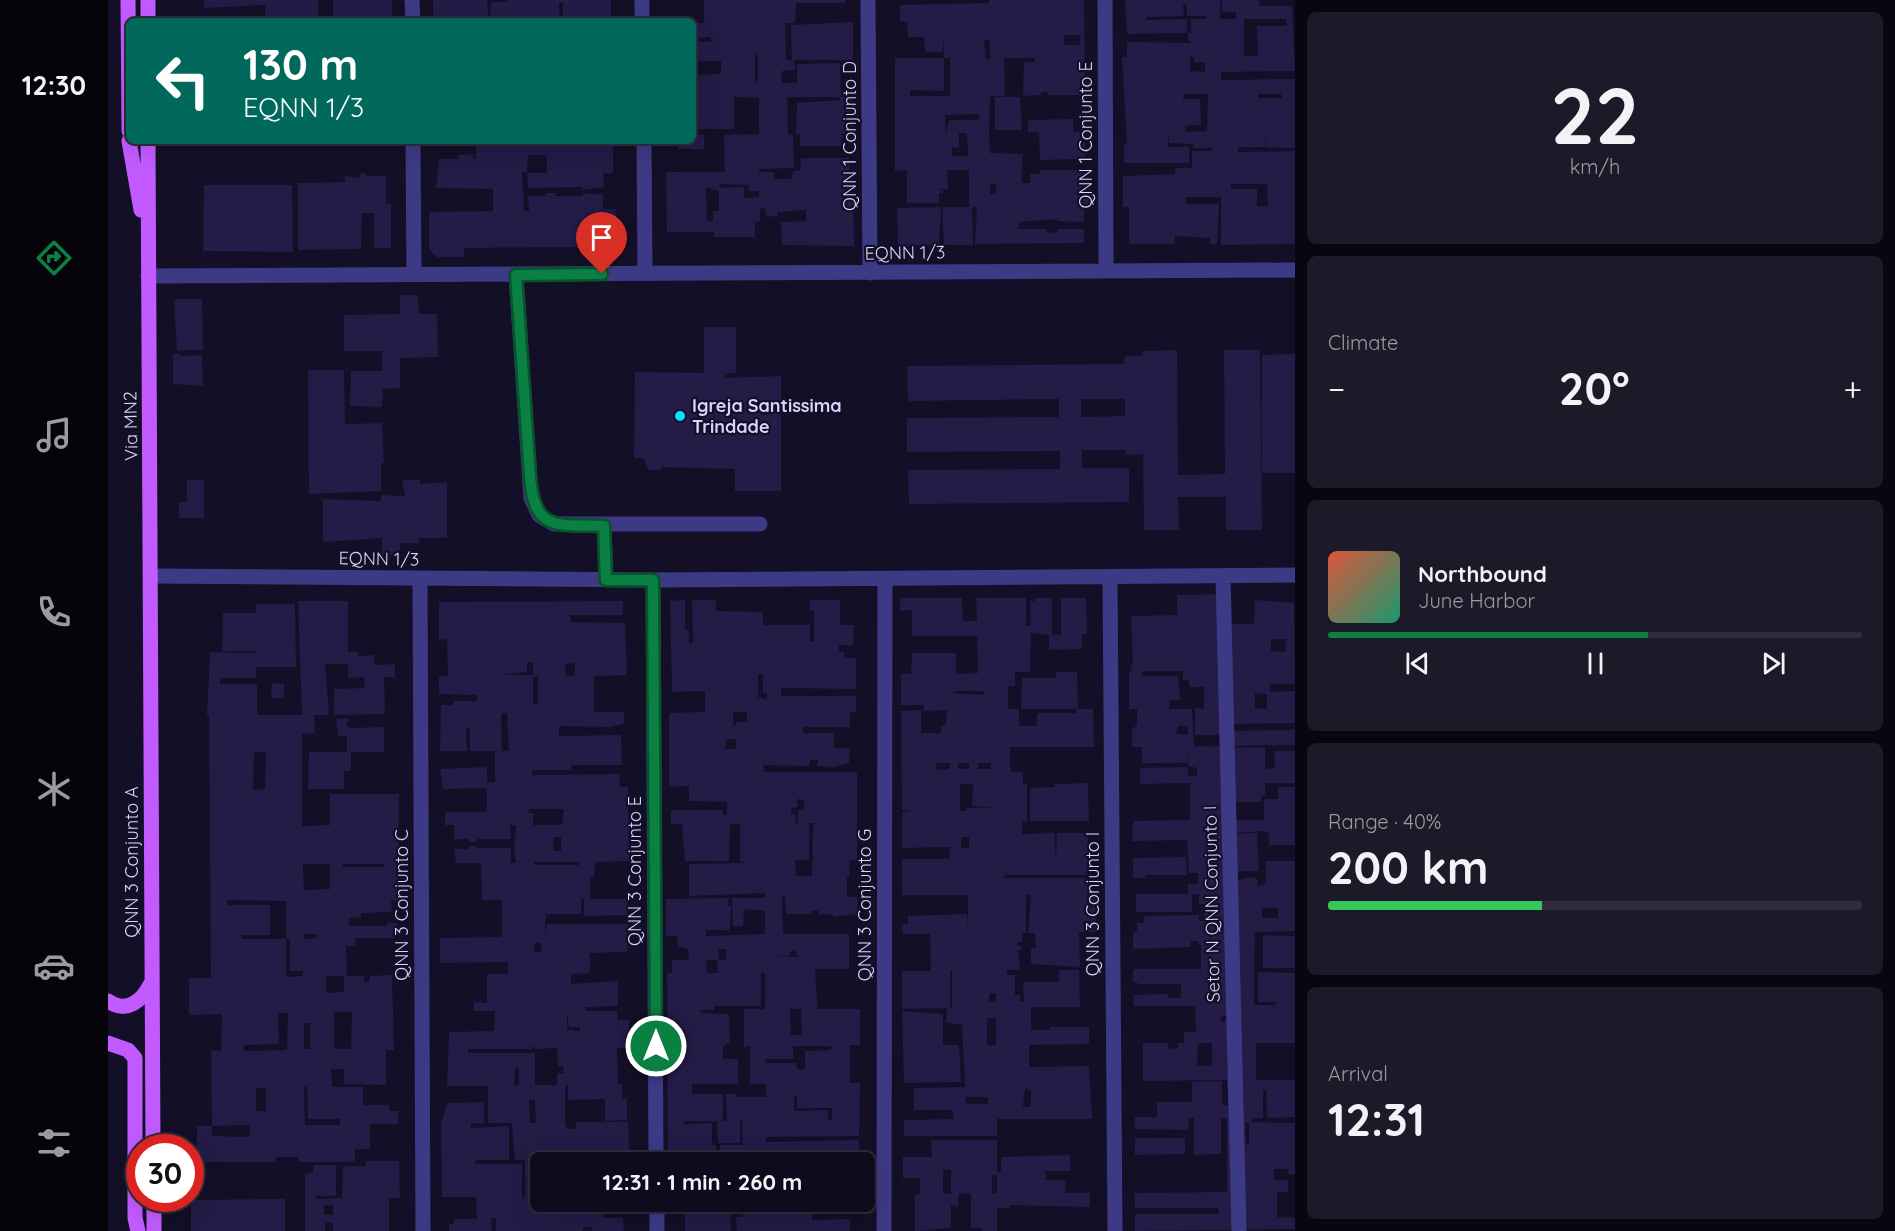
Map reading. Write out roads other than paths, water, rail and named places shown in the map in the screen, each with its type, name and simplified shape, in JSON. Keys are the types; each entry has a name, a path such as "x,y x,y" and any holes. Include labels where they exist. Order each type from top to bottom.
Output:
{"main road":[{"path":"128,0 128,18"},
{"path":"148,0 148,18"},
{"path":"130,144 148,254"},
{"path":"148,144 148,254"},
{"name":"Via MN2","path":"148,254 152,576"},
{"name":"QNN 3 Conjunto A","path":"152,576 153,1134"},
{"path":"108,1001 121,1007 132,1005 143,997 151,983"},
{"path":"108,1043 128,1050 135,1058 135,1218 138,1231"},
{"path":"154,1212 154,1231"}],"street":[{"path":"412,0 413,18"},
{"path":"642,0 642,18"},
{"name":"QNN 1 Conjunto D","path":"868,0 870,273"},
{"name":"QNN 1 Conjunto E","path":"1105,0 1106,270"},
{"path":"413,144 414,275"},
{"path":"644,144 645,274"},
{"name":"EQNN 1/3","path":"148,276 1295,270"},
{"path":"516,275 531,498 539,515 554,524 604,526 760,524"},
{"path":"604,526 606,580"},
{"name":"EQNN 1/3","path":"152,576 653,580 1295,575"},
{"name":"Setor N QNN Conjunto I","path":"1223,576 1239,1231"},
{"name":"QNN 3 Conjunto I","path":"1110,578 1115,1231"},
{"name":"QNN 3 Conjunto C","path":"420,579 423,1231"},
{"name":"QNN 3 Conjunto G","path":"884,1231 885,579"},
{"name":"QNN 3 Conjunto E","path":"653,580 656,1152"},
{"path":"657,1212 657,1231"}],"place":[{"name":"Igreja Santissima Trindade","path":"680,416"}]}
